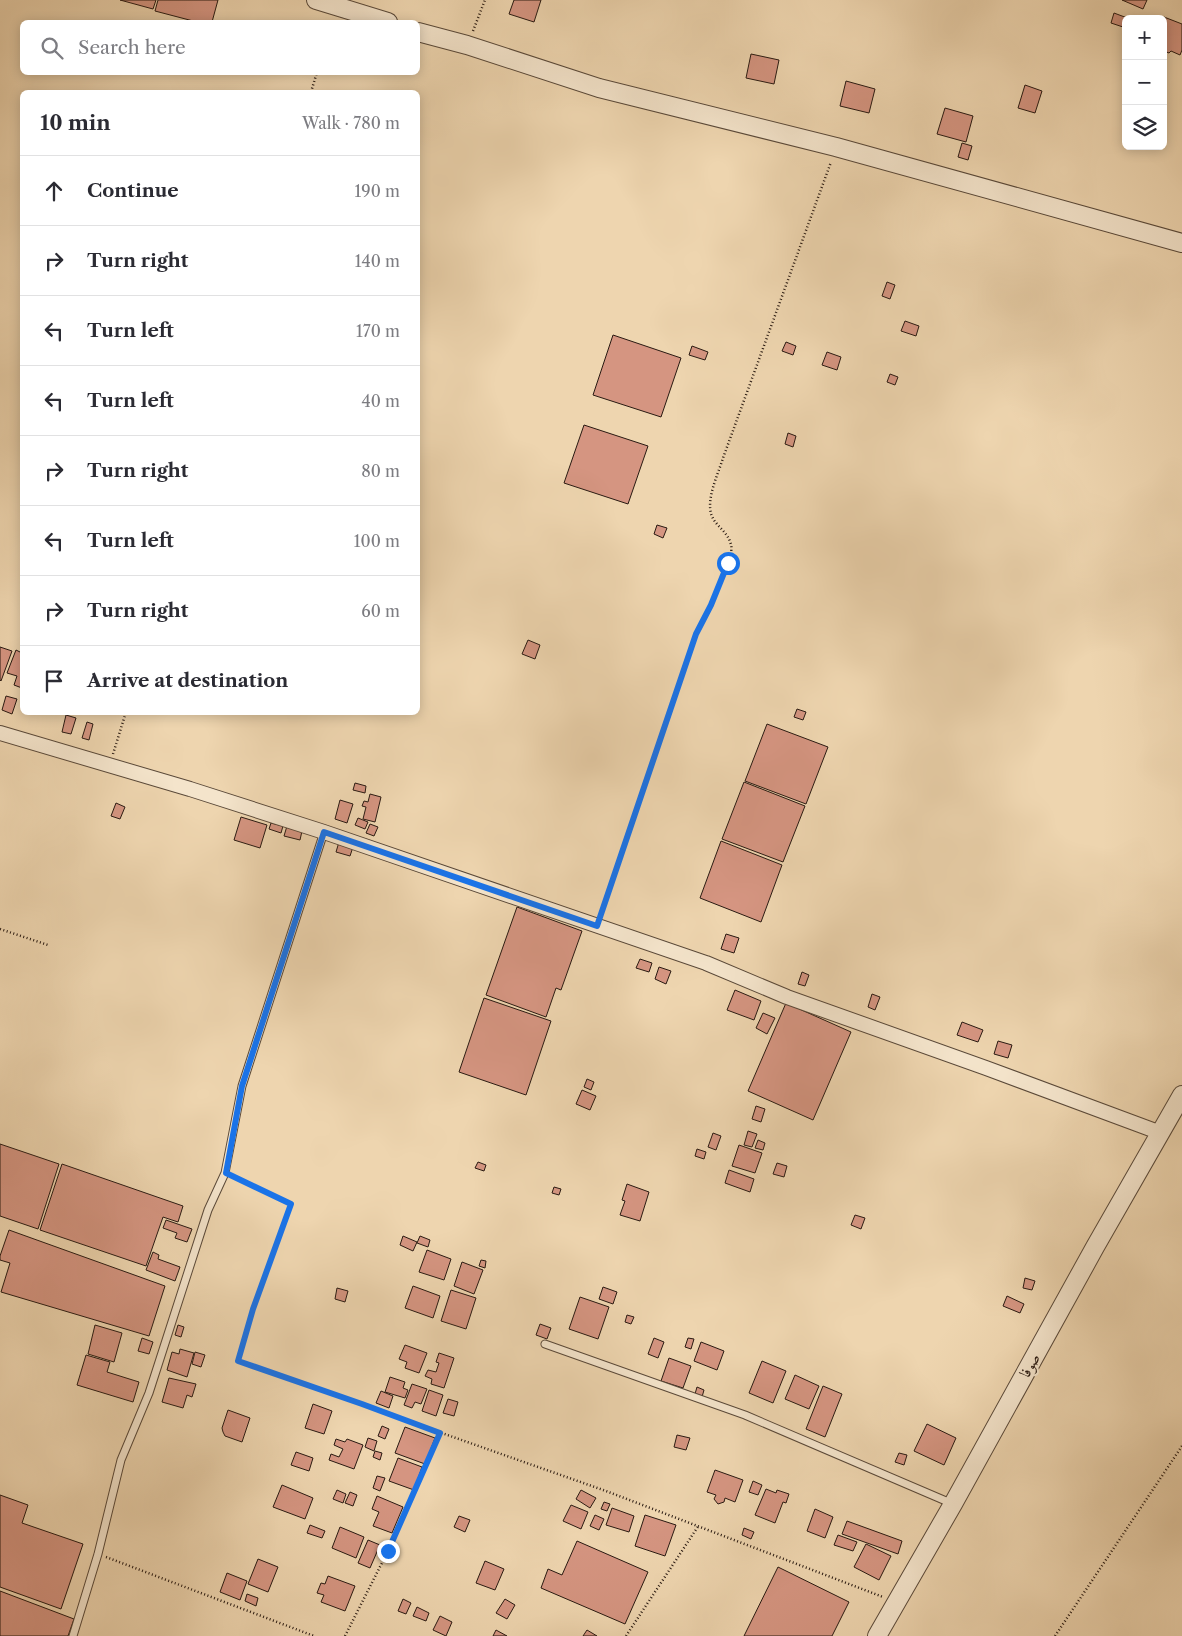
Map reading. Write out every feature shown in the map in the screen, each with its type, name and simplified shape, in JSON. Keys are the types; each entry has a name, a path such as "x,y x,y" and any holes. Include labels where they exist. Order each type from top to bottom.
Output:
{"street":[{"path":"316,0 381,20"},
{"path":"420,33 467,45 600,88 836,146 1182,243"},
{"path":"0,733 190,789 324,832 706,963 787,997 1161,1133"},
{"name":"صوفا","path":"877,1636 1182,1095"}],"lane":[{"path":"73,1636 98,1554 121,1460 149,1393 208,1210 226,1173 242,1086 324,832"},
{"path":"545,1344 746,1415 953,1504"}],"path":[{"path":"467,45 485,0"},
{"path":"312,90 316,75"},
{"path":"597,926 696,634 711,605 728,563 732,545 725,532 715,522 710,513 709,504 723,458 836,146"},
{"path":"110,765 125,715"},
{"path":"0,929 48,945"},
{"path":"226,1173 291,1204 253,1309 238,1361 606,1491 896,1602"},
{"path":"344,1636 388,1551 440,1433"},
{"path":"1055,1636 1182,1446"},
{"path":"626,1636 699,1526"},
{"path":"98,1554 314,1636"}],"building":[{"path":"120,0 156,0 153,9"},
{"path":"158,0 218,0 213,20 189,20 155,11"},
{"path":"514,0 541,0 534,22 509,14"},
{"path":"1122,0 1147,0 1143,9"},
{"path":"1114,13 1122,16 1122,27 1111,23"},
{"path":"1167,18 1182,24 1182,50 1180,55 1171,51 1167,52"},
{"path":"751,54 779,60 774,84 746,78"},
{"path":"846,81 875,89 869,113 840,106"},
{"path":"1025,85 1042,91 1035,113 1018,108"},
{"path":"945,108 973,116 966,142 937,134"},
{"path":"962,143 972,146 968,160 958,157"},
{"path":"887,282 895,285 890,299 882,296"},
{"path":"905,321 919,326 916,336 901,331"},
{"path":"613,335 681,358 661,417 593,395"},
{"path":"786,342 796,346 793,355 782,351"},
{"path":"692,346 708,352 705,360 689,355"},
{"path":"827,352 841,357 837,370 822,365"},
{"path":"890,374 898,377 895,385 887,382"},
{"path":"584,425 648,446 628,504 564,483"},
{"path":"788,433 796,436 793,447 785,444"},
{"path":"657,525 667,528 663,538 654,534"},
{"path":"528,640 540,645 535,659 522,654"},
{"path":"0,647 12,651 1,681 0,680"},
{"path":"16,650 20,652 20,687 14,685 17,676 7,673"},
{"path":"6,696 17,699 12,714 2,710"},
{"path":"797,709 806,712 803,720 794,717"},
{"path":"66,715 76,718 71,734 62,732"},
{"path":"87,722 93,724 89,740 82,738"},
{"path":"767,724 828,747 806,804 745,781"},
{"path":"744,782 805,806 783,862 722,839"},
{"path":"355,783 366,786 365,793 353,790"},
{"path":"370,794 381,797 375,822 363,819 366,807 362,806 364,801 368,802"},
{"path":"340,800 353,804 347,823 335,819"},
{"path":"116,803 125,807 120,819 111,816"},
{"path":"241,817 267,825 260,848 234,840"},
{"path":"358,818 368,822 365,829 355,825"},
{"path":"271,823 283,826 281,833 269,829"},
{"path":"370,824 378,827 374,836 366,833"},
{"path":"287,826 302,831 300,840 284,836"},
{"path":"721,841 782,865 761,922 700,898"},
{"path":"339,842 353,847 350,856 336,852"},
{"path":"517,907 582,931 561,990 556,988 546,1017 486,995"},
{"path":"726,934 739,938 734,953 721,949"},
{"path":"640,959 652,963 649,972 636,968"},
{"path":"659,967 671,971 666,984 655,979"},
{"path":"802,972 809,975 805,986 798,984"},
{"path":"735,990 761,1001 754,1020 727,1010"},
{"path":"872,994 880,997 875,1010 868,1007"},
{"path":"484,998 551,1021 526,1095 459,1072"},
{"path":"786,1003 851,1032 813,1120 748,1091"},
{"path":"763,1013 775,1018 767,1034 756,1028"},
{"path":"962,1022 983,1030 978,1042 957,1035"},
{"path":"998,1041 1012,1045 1008,1058 994,1054"},
{"path":"587,1079 594,1082 591,1090 584,1087"},
{"path":"582,1090 596,1096 590,1110 576,1104"},
{"path":"756,1106 765,1109 761,1122 752,1119"},
{"path":"748,1131 757,1134 752,1147 744,1145"},
{"path":"713,1133 721,1136 716,1150 708,1147"},
{"path":"758,1140 765,1143 763,1150 755,1148"},
{"path":"0,1144 59,1164 38,1229 0,1216"},
{"path":"739,1145 762,1153 755,1173 732,1166"},
{"path":"697,1149 706,1152 704,1159 695,1156"},
{"path":"478,1162 486,1165 484,1171 475,1168"},
{"path":"777,1163 787,1166 784,1177 773,1174"},
{"path":"62,1164 183,1206 178,1222 163,1217 146,1266 40,1230"},
{"path":"729,1170 754,1179 750,1192 725,1183"},
{"path":"627,1184 649,1192 640,1221 620,1215 625,1201 622,1200"},
{"path":"554,1187 561,1189 559,1195 552,1193"},
{"path":"855,1215 865,1218 861,1229 851,1225"},
{"path":"166,1220 192,1229 187,1242 175,1238 177,1233 163,1228"},
{"path":"9,1230 165,1286 149,1336 1,1292 10,1263 0,1260 0,1256"},
{"path":"403,1236 417,1242 413,1251 400,1245"},
{"path":"420,1236 430,1240 428,1247 417,1243"},
{"path":"427,1250 451,1259 444,1280 419,1272"},
{"path":"153,1252 159,1255 158,1259 180,1267 175,1281 146,1270"},
{"path":"481,1260 486,1261 485,1268 479,1266"},
{"path":"462,1262 483,1270 474,1294 454,1286"},
{"path":"1025,1278 1035,1281 1032,1290 1023,1288"},
{"path":"413,1286 440,1296 433,1318 405,1308"},
{"path":"603,1287 617,1292 613,1304 599,1299"},
{"path":"337,1288 348,1291 345,1302 335,1299"},
{"path":"451,1290 476,1298 466,1329 441,1321"},
{"path":"1007,1296 1024,1304 1020,1313 1003,1306"},
{"path":"580,1297 609,1307 598,1339 569,1329"},
{"path":"627,1315 634,1317 631,1324 625,1322"},
{"path":"540,1324 551,1328 547,1339 536,1335"},
{"path":"95,1325 122,1333 114,1362 88,1354"},
{"path":"178,1325 184,1327 181,1337 175,1335"},
{"path":"142,1338 153,1342 149,1354 138,1351"},
{"path":"654,1338 664,1342 658,1358 648,1354"},
{"path":"688,1338 694,1339 691,1349 685,1347"},
{"path":"701,1342 724,1351 717,1370 694,1361"},
{"path":"405,1345 427,1353 419,1373 405,1368 407,1362 399,1359"},
{"path":"180,1349 194,1353 187,1377 167,1370 172,1352 179,1354"},
{"path":"195,1352 205,1355 201,1367 192,1364"},
{"path":"439,1353 454,1358 444,1388 431,1384 432,1379 425,1376 428,1370 436,1372 439,1363 436,1362"},
{"path":"86,1355 110,1362 107,1372 139,1382 133,1402 77,1385"},
{"path":"669,1358 691,1366 683,1388 661,1381"},
{"path":"762,1361 786,1371 773,1403 749,1393"},
{"path":"795,1375 819,1386 809,1409 785,1399"},
{"path":"390,1377 405,1382 403,1388 408,1390 405,1398 385,1392"},
{"path":"169,1378 196,1384 192,1397 187,1395 183,1408 162,1402"},
{"path":"412,1384 427,1389 421,1404 415,1402 412,1408 404,1405"},
{"path":"823,1386 842,1394 825,1437 806,1429"},
{"path":"697,1387 704,1390 702,1397 695,1394"},
{"path":"429,1390 443,1395 436,1416 422,1411"},
{"path":"381,1391 393,1396 389,1408 376,1403"},
{"path":"448,1399 458,1402 454,1416 443,1413"},
{"path":"313,1404 332,1411 324,1434 305,1428"},
{"path":"228,1410 250,1418 242,1442 225,1436 223,1432 222,1428"},
{"path":"927,1424 956,1438 944,1465 914,1451"},
{"path":"382,1426 389,1429 385,1439 378,1436"},
{"path":"405,1427 435,1438 425,1464 395,1453"},
{"path":"677,1435 690,1438 686,1450 674,1447"},
{"path":"368,1438 377,1441 374,1451 365,1447"},
{"path":"336,1439 345,1442 347,1439 363,1445 354,1469 329,1460 331,1454 339,1457 343,1449 334,1445"},
{"path":"375,1451 382,1453 380,1460 373,1457"},
{"path":"296,1452 313,1458 309,1471 291,1465"},
{"path":"899,1453 907,1455 904,1465 895,1462"},
{"path":"398,1458 422,1467 414,1490 389,1481"},
{"path":"715,1470 743,1480 735,1502 725,1498 724,1502 718,1504 714,1499 716,1495 707,1492"},
{"path":"377,1476 385,1478 380,1491 373,1488"},
{"path":"753,1481 762,1485 758,1495 749,1492"},
{"path":"282,1485 313,1498 305,1519 273,1507"},
{"path":"766,1489 776,1493 777,1490 789,1494 786,1503 783,1502 775,1523 755,1515"},
{"path":"337,1490 346,1494 343,1503 333,1499"},
{"path":"581,1490 596,1498 590,1508 576,1499"},
{"path":"350,1492 357,1495 353,1506 345,1503"},
{"path":"0,1495 28,1505 22,1523 83,1544 61,1609 0,1587"},
{"path":"377,1496 403,1507 392,1533 373,1526 379,1512 372,1509"},
{"path":"604,1502 610,1504 607,1511 601,1509"},
{"path":"571,1505 588,1512 581,1529 563,1521"},
{"path":"612,1508 634,1516 629,1532 606,1525"},
{"path":"815,1509 833,1517 825,1538 807,1531"},
{"path":"595,1515 604,1519 599,1530 590,1526"},
{"path":"645,1515 676,1525 665,1556 635,1546"},
{"path":"459,1516 470,1520 465,1532 454,1527"},
{"path":"847,1521 902,1541 898,1554 842,1534"},
{"path":"310,1525 325,1531 322,1538 307,1533"},
{"path":"340,1527 364,1537 356,1558 332,1548"},
{"path":"744,1528 754,1532 751,1539 742,1535"},
{"path":"838,1535 857,1542 853,1551 834,1545"},
{"path":"368,1540 380,1545 370,1568 358,1563"},
{"path":"577,1541 648,1572 625,1624 541,1588 548,1569 562,1575"},
{"path":"866,1544 891,1556 879,1580 854,1567"},
{"path":"258,1559 278,1567 268,1592 248,1584"},
{"path":"485,1561 504,1569 495,1590 476,1583"},
{"path":"778,1567 849,1602 832,1636 744,1636"},
{"path":"227,1573 247,1581 240,1600 220,1592"},
{"path":"328,1576 355,1586 345,1611 321,1602 324,1595 317,1593 321,1583 325,1584"},
{"path":"0,1591 74,1619 68,1636 0,1636"},
{"path":"247,1594 258,1598 256,1606 245,1601"},
{"path":"403,1599 411,1603 406,1614 398,1611"},
{"path":"505,1599 515,1605 507,1619 496,1613"},
{"path":"417,1607 429,1613 426,1621 413,1616"},
{"path":"440,1616 452,1622 446,1636 433,1630"},
{"path":"496,1630 507,1636 493,1636"},
{"path":"587,1630 597,1636 583,1636"}],"route":[{"path":"388,1551 440,1433 238,1361 253,1309 291,1204 226,1173 242,1086 324,832 597,926 696,634 711,605 728,563"}]}
